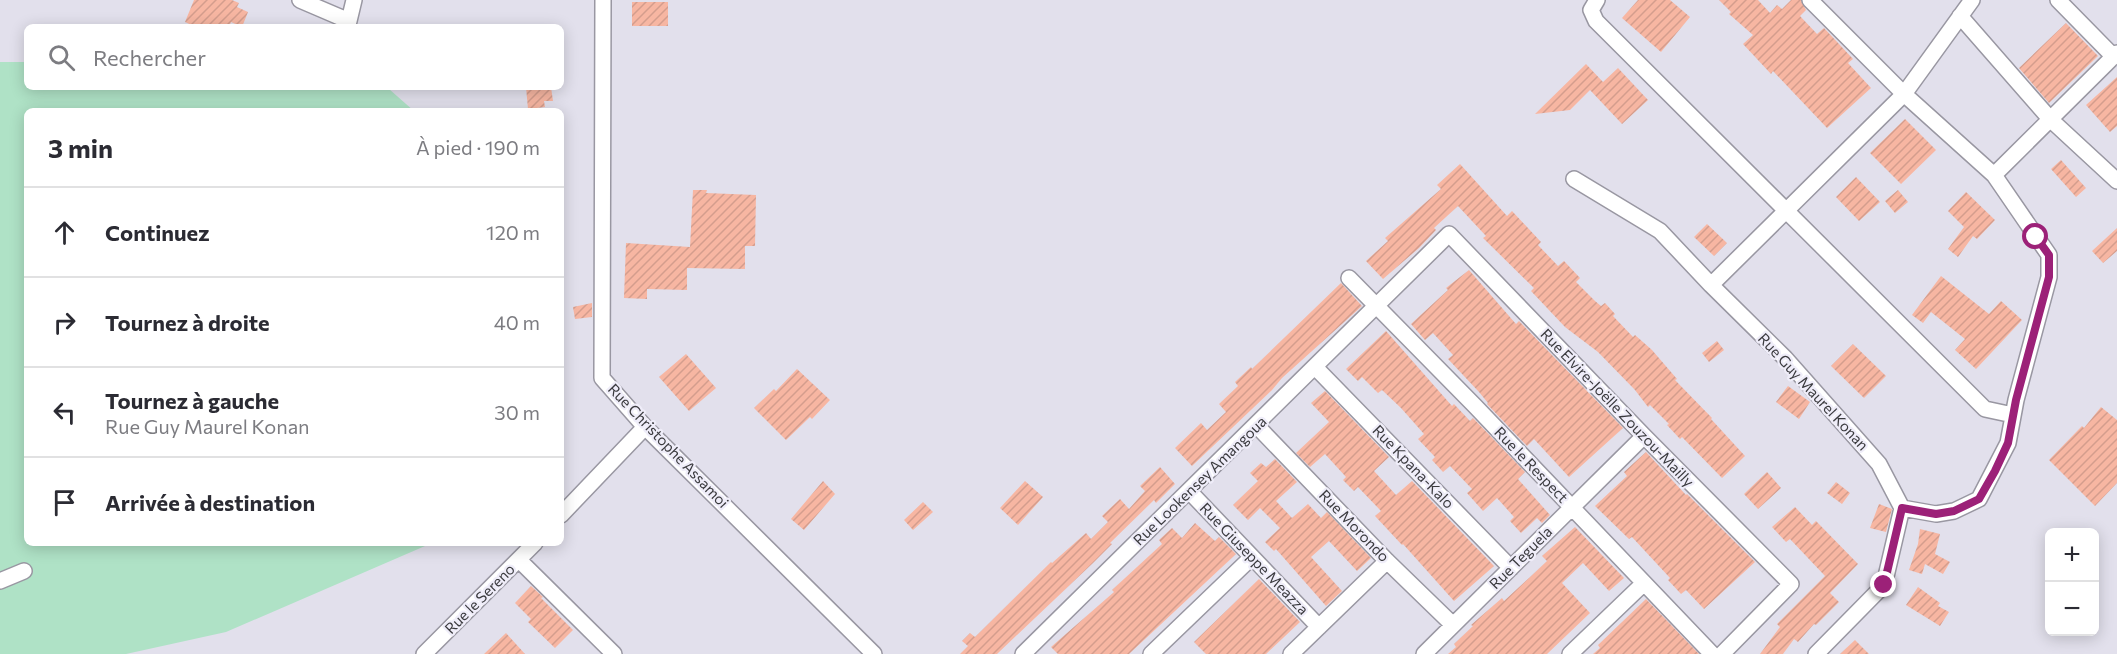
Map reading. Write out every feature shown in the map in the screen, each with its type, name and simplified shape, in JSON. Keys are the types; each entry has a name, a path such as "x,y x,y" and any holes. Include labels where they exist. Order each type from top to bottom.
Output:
{"street":[{"path":"300,0 349,21 354,0"},
{"name":"Rue Christophe Assamoi","path":"603,0 602,378 645,427 874,654"},
{"path":"1598,0 1591,10 1596,21 1984,409 2013,415"},
{"path":"1810,0 1904,94 1994,175 2049,255 2049,277 2013,415 2008,443 1979,499 1954,511 1936,514 1902,508 1884,585 1818,653"},
{"path":"1711,285 1904,94 1972,0"},
{"path":"1994,175 2115,55 2058,0"},
{"path":"1960,16 2051,120 2117,181"},
{"name":"Rue Guy Maurel Konan","path":"1574,179 1660,231 1785,358 1879,464 1902,508"},
{"name":"Rue Elvire-Joëlle Zouzou-Mailly","path":"1376,307 1449,234 1791,584 1722,654"},
{"name":"Rue le Respect","path":"1348,278 1475,406 1712,654"},
{"name":"Rue Lookensey Amangoua","path":"1023,654 1376,307"},
{"name":"Rue Kpana-Kalo","path":"1315,367 1511,568"},
{"name":"Rue Morondo","path":"1257,426 1387,561 1453,625"},
{"path":"564,512 645,427"},
{"name":"Rue Teguela","path":"1424,654 1644,436"},
{"name":"Rue Giuseppe Meazza","path":"1189,491 1319,627"},
{"name":"Rue le Sereno","path":"424,654 532,546"},
{"path":"1151,654 1252,557"},
{"path":"519,560 614,654"},
{"path":"1291,654 1387,561"},
{"path":"0,581 24,571"},
{"path":"1570,654 1644,583"}],"green space":[{"path":"0,62 24,62 24,90 390,90 411,108 24,108 24,546 425,546 226,632 126,654 0,654"}],"building":[{"path":"194,0 232,0 239,3 237,7 248,12 243,24 231,22 230,24 189,24 185,22"},
{"path":"1638,0 1670,0 1690,17 1661,52 1622,18"},
{"path":"1719,0 1758,0 1770,13 1777,5 1782,9 1791,0 1801,0 1806,10 1800,16 1817,34 1824,28 1853,59 1848,63 1871,88 1827,128 1773,71 1771,74 1743,44 1753,35 1729,14 1731,12"},
{"path":"632,2 668,2 668,26 632,26"},
{"path":"2066,23 2098,56 2049,103 2019,68"},
{"path":"1586,64 1603,82 1618,68 1648,100 1622,124 1590,90 1570,110 1535,114"},
{"path":"2117,77 2117,126 2110,132 2086,105"},
{"path":"526,90 551,90 553,101 544,101 545,107 528,108"},
{"path":"1905,119 1936,150 1901,184 1870,153"},
{"path":"2061,160 2086,188 2076,197 2051,169"},
{"path":"1460,164 1507,216 1512,211 1541,242 1538,245 1558,266 1564,261 1580,278 1576,282 1601,306 1605,303 1615,314 1613,316 1633,337 1635,335 1652,350 1677,379 1675,380 1745,456 1722,478 1682,437 1680,439 1650,405 1648,407 1635,390 1598,352 1565,327 1531,291 1534,288 1483,238 1486,236 1458,206 1434,228 1436,230 1419,248 1383,279 1366,261 1388,241 1385,238 1441,189 1437,185"},
{"path":"1856,177 1880,202 1859,221 1836,197"},
{"path":"693,190 707,190 706,193 756,195 755,246 745,246 745,269 687,268 687,290 647,289 647,299 624,298 626,243 690,247"},
{"path":"1898,190 1908,202 1895,213 1885,201"},
{"path":"1966,192 1995,220 1977,239 1973,236 1958,257 1948,249 1964,227 1948,211"},
{"path":"1707,224 1727,243 1714,256 1694,237"},
{"path":"2117,228 2117,251 2103,263 2092,251"},
{"path":"1469,270 1516,324 1519,321 1623,428 1569,477 1534,439 1527,446 1487,404 1479,392 1448,359 1453,355 1433,333 1425,340 1411,324 1448,290 1446,288"},
{"path":"1941,276 1989,314 2001,301 2022,320 1976,369 1955,350 1965,339 1931,312 1923,323 1912,315"},
{"path":"1341,283 1362,306 1282,378 1192,466 1175,448 1201,423 1207,430 1226,412 1219,404 1238,386 1235,382 1251,367 1252,369"},
{"path":"592,303 592,317 575,319 573,307"},
{"path":"1386,331 1452,406 1454,404 1470,421 1473,418 1525,472 1518,479 1550,515 1542,523 1537,518 1521,533 1510,521 1514,517 1497,498 1483,511 1467,493 1472,489 1450,466 1443,472 1432,460 1435,457 1418,439 1424,434 1401,408 1382,390 1378,393 1362,377 1358,381 1346,369"},
{"path":"1717,341 1724,350 1709,362 1702,353"},
{"path":"1853,344 1886,376 1864,398 1831,366"},
{"path":"686,354 716,388 689,411 659,377"},
{"path":"797,369 830,400 812,419 810,417 786,440 754,408 774,389 776,391"},
{"path":"1788,386 1810,402 1799,419 1776,402"},
{"path":"1325,391 1389,457 1374,471 1396,495 1412,481 1494,566 1454,601 1375,516 1381,511 1358,487 1354,491 1343,480 1346,477 1325,454 1310,467 1296,453 1329,422 1311,403"},
{"path":"2101,407 2117,420 2117,483 2095,506 2049,460 2082,426 2084,428"},
{"path":"1646,452 1686,495 1755,562 1704,609 1686,590 1681,594 1668,580 1670,578 1632,537 1629,539 1595,506 1627,476 1624,472"},
{"path":"1275,459 1297,482 1276,501 1292,518 1308,504 1321,518 1327,512 1371,558 1357,571 1329,541 1311,557 1342,591 1326,606 1276,549 1274,551 1265,542 1280,528 1260,508 1248,520 1233,505 1258,481 1250,473 1261,463 1266,467"},
{"path":"1160,467 1175,484 1156,503 1154,500 1093,563 997,654 960,654 968,646 962,641 970,633 975,637 1051,562 1086,533 1091,539 1108,522 1102,516 1120,499 1129,509 1145,491 1140,486"},
{"path":"1767,472 1781,488 1758,509 1744,494"},
{"path":"823,481 835,494 804,530 791,519"},
{"path":"1025,481 1043,497 1018,525 1000,508"},
{"path":"1836,482 1850,493 1842,504 1827,493"},
{"path":"923,502 933,512 913,530 904,520"},
{"path":"1879,504 1892,509 1886,532 1870,528"},
{"path":"1795,507 1812,525 1816,521 1858,564 1830,593 1839,602 1798,642 1794,639 1783,654 1760,654 1780,627 1777,624 1825,576 1790,539 1786,542 1772,527"},
{"path":"1195,523 1215,541 1219,537 1236,554 1129,654 1058,654 1051,647 1114,592 1112,590 1162,544 1159,540 1172,528 1182,538"},
{"path":"1575,527 1624,578 1609,591 1583,563 1562,583 1590,613 1547,654 1448,654 1456,647 1454,644 1473,626 1471,625 1502,598 1504,601 1547,561 1542,556"},
{"path":"1920,529 1940,534 1935,554 1950,562 1943,574 1925,564 1922,574 1909,570 1918,544"},
{"path":"1259,579 1300,622 1266,654 1206,654 1194,642"},
{"path":"531,586 573,630 555,648 528,622 531,619 515,603"},
{"path":"1918,587 1940,603 1938,606 1949,612 1940,626 1906,605"},
{"path":"1646,599 1699,654 1593,654 1600,648 1598,645"},
{"path":"506,633 525,654 484,654"},
{"path":"1855,640 1869,654 1840,654"}],"route":[{"path":"1884,585 1902,508 1936,514 1954,511 1979,499 2008,443 2016,400 2049,277 2049,255 2036,237"}]}
